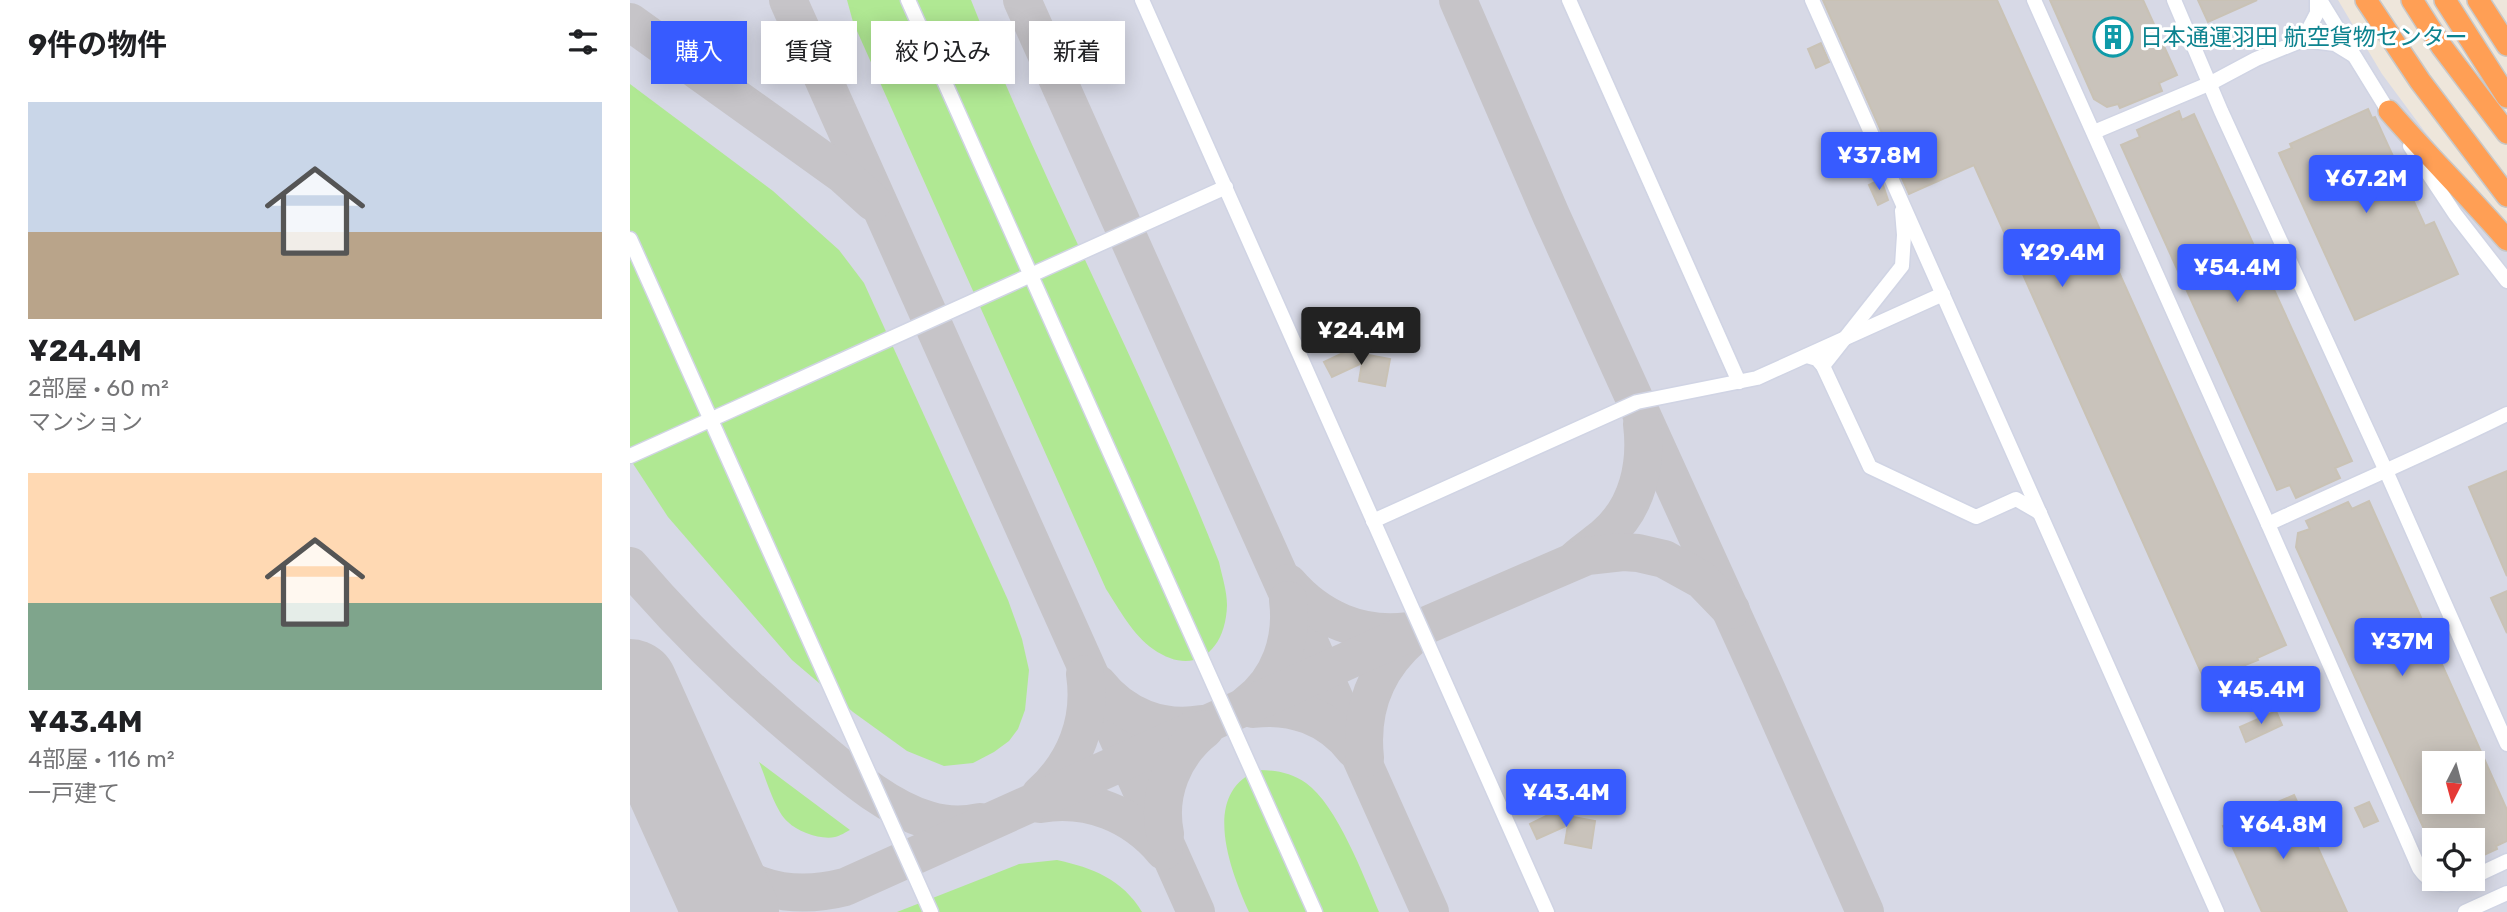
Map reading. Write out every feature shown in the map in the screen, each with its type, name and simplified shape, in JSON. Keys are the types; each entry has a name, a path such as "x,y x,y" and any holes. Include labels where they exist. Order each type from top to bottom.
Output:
{"highway":[{"path":"2366,0 2420,81 2507,196"},
{"path":"2412,0 2442,47 2507,134"},
{"path":"2445,0 2507,97"},
{"path":"2478,0 2507,45"},
{"path":"2389,111 2469,195 2507,240"}],"street":[{"path":"908,0 1315,912"},
{"path":"1142,0 1546,912"},
{"path":"1569,0 1739,382"},
{"path":"1812,0 2217,912"},
{"path":"2034,0 2422,872"},
{"path":"2174,0 2221,111 2386,471 2507,744"},
{"path":"2303,40 2317,13 2319,0"},
{"path":"2319,0 2455,214 2507,281"},
{"path":"2094,132 2211,83 2256,59 2303,40 2335,44 2356,56"},
{"path":"630,456 1226,187"},
{"path":"1823,366 1902,266 1904,235 1901,200"},
{"path":"630,239 931,912"},
{"path":"1373,522 1637,402 1757,378 1943,294"},
{"path":"1807,356 1817,359 1823,366 1870,467 1976,517 2016,499 2040,513"},
{"path":"2269,524 2428,453 2507,414"},
{"path":"2485,871 2507,861"},
{"path":"2465,912 2507,893"}],"shaded area":[{"path":"630,0 2338,0 2382,74 2425,132 2507,231 2507,912 630,912"}],"green space":[{"path":"847,0 971,0 980,21 871,21 871,62 857,31 857,21 853,21"},
{"path":"630,84 773,191 839,250 864,283 1008,600 1022,639 1029,670 1025,710 1018,729 1009,741 994,752 973,763 944,766 907,751 853,712 792,660 668,517 630,459"},
{"path":"881,84 1006,84 1159,421 1219,562 1227,600 1221,635 1214,647 1194,660 1182,661 1168,657 1153,649 1133,629 1106,589"},
{"path":"759,762 850,830 829,838 792,826 779,810"},
{"path":"1259,770 1278,771 1295,777 1317,793 1339,824 1379,912 1249,912 1228,854 1225,814 1230,796 1241,781"},
{"path":"1057,860 1094,871 1116,883 1142,912 897,912 1019,864"}],"building":[{"path":"1823,0 1997,0 2286,645 2257,658 2258,660 2205,681 1974,165 1909,194"},
{"name":"日本通運羽田 航空貨物センター","path":"2050,0 2143,0 2177,75 2159,83 2162,91 2120,108 2118,104 2107,107 2094,99"},
{"path":"2198,0 2257,0 2208,22"},
{"path":"1821,43 1829,62 1816,68 1808,49"},
{"path":"2368,109 2372,118 2375,117 2425,226 2434,222 2458,274 2355,320 2279,153 2292,148 2290,144"},
{"path":"2179,111 2182,120 2194,114 2352,461 2335,468 2340,478 2296,498 2290,485 2277,490 2121,145 2140,137 2137,130"},
{"path":"1881,179 1888,200 1878,205 1869,185"},
{"path":"1347,351 1390,359 1385,386 1359,381 1362,363 1332,377 1324,362"},
{"path":"2507,471 2507,576 2469,487"},
{"path":"2369,501 2481,751 2422,751 2422,814 2485,814 2485,761 2507,810 2507,841 2485,854 2485,828 2424,828 2296,547 2298,533 2310,529 2306,521 2348,502 2352,509"},
{"path":"2507,591 2507,633 2491,598"},
{"path":"2276,711 2282,725 2246,742 2240,727"},
{"path":"2294,795 2347,912 2262,912 2223,826"},
{"path":"2369,802 2378,821 2364,827 2355,808"},
{"path":"1552,813 1595,821 1591,848 1565,843 1568,825 1537,839 1530,824"}],"taxiway":[{"path":"788,0 1196,912"},
{"path":"1022,0 1430,912"},
{"path":"1458,0 1551,215 1865,912"},
{"path":"630,22 842,174 873,202"},
{"path":"1576,559 1617,524 1633,498 1643,454 1642,424"},
{"path":"695,833 726,866 761,885 800,893 845,887 1420,628 1587,556 1623,552 1664,559 1702,580 1731,610"},
{"path":"630,566 698,640 746,686 795,730 871,791 899,808 928,820 954,824 980,822"},
{"path":"1288,583 1313,607 1342,623 1374,631 1408,631"},
{"path":"1247,704 1268,683 1282,658 1288,629 1288,600"},
{"path":"1365,758 1365,724 1373,692 1388,663 1412,637"},
{"path":"1040,795 1063,770 1078,740 1086,708 1085,674"},
{"path":"1098,684 1119,705 1144,719 1172,725 1202,724"},
{"path":"1253,709 1282,709 1309,715 1333,729 1354,749"},
{"path":"1165,834 1163,804 1170,776 1184,750 1205,729"},
{"path":"1040,804 1075,803 1108,811 1138,827 1164,851"}],"runway":[{"path":"630,687 731,912"}],"place":[{"name":"日本通運羽田 航空貨物センター","path":"2113,37"}]}
